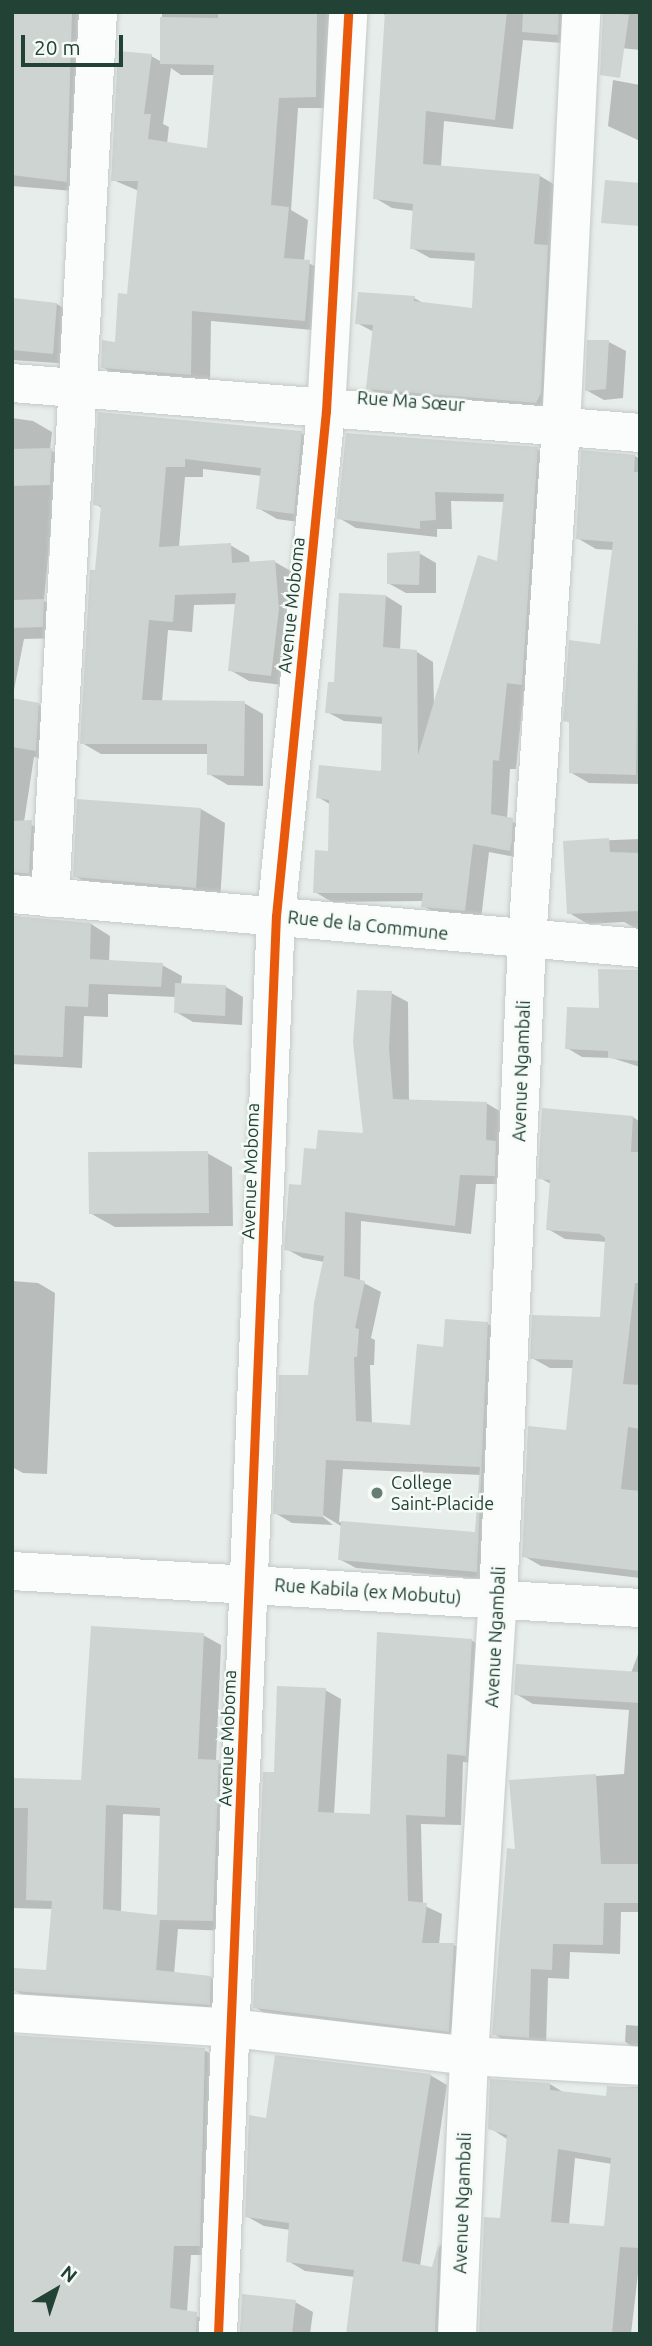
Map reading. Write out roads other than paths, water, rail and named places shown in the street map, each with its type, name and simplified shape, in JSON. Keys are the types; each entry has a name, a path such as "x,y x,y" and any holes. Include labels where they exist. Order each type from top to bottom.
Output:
{"street":[{"path":"50,898 80,387 98,12"},
{"name":"Avenue Moboma","path":"218,2334 276,916 326,411 348,12"},
{"name":"Avenue Ngambali","path":"457,2334 469,2056 498,1600 527,941 561,427 581,12"},
{"name":"Rue Ma Sœur","path":"12,383 326,411 640,433"},
{"name":"Rue de la Commune","path":"12,894 527,941 640,948"},
{"name":"Rue Kabila (ex Mobutu)","path":"12,1572 640,1608"},
{"path":"12,2013 232,2028 469,2056 640,2066"}],"place":[{"name":"College Saint-Placide","path":"377,1493"}]}
